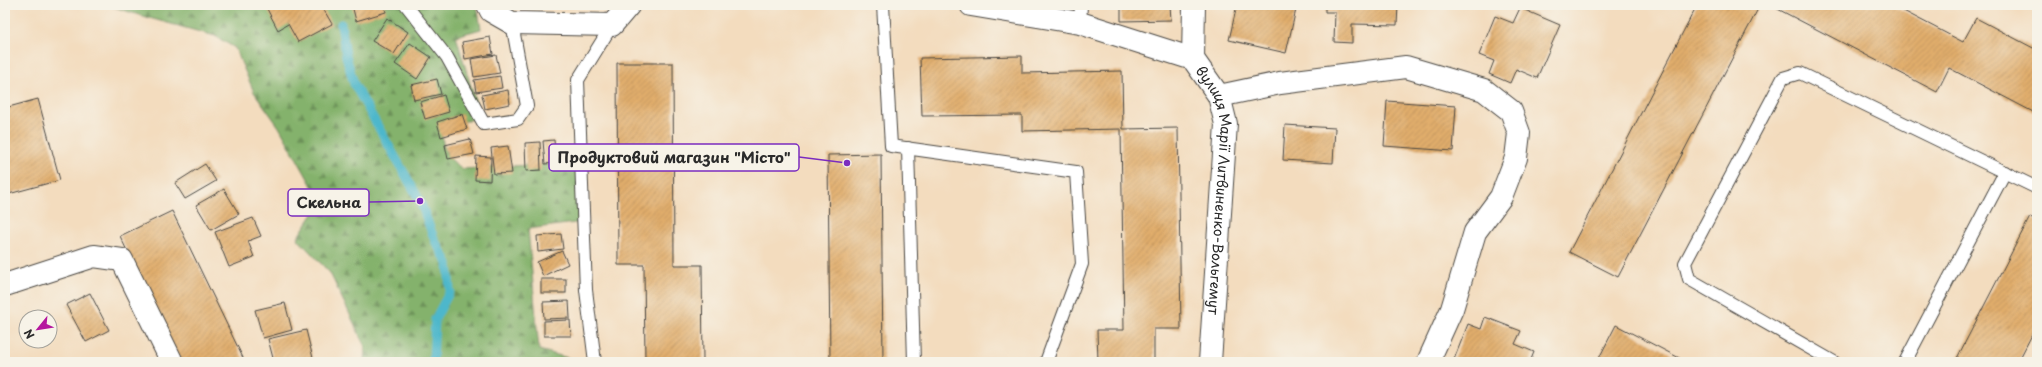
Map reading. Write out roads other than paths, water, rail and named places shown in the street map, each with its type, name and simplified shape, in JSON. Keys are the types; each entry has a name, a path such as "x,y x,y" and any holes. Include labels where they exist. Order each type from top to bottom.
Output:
{"street":[{"path":"488,5 491,11 512,23 612,25 629,5"},
{"name":"вулиця Марії Литвиненко-Вольгемут","path":"971,5 1080,14 1193,59 1219,96 1226,124 1210,362"},
{"path":"1193,59 1194,5"},
{"path":"1219,96 1280,83 1406,67 1484,90 1511,111 1519,133 1516,158 1501,197 1475,232 1452,309 1428,362"},
{"path":"5,285 94,256 122,260 172,362"}],"lane":[{"path":"406,5 447,57 484,124 518,119 527,106 512,23"},
{"path":"883,5 891,146 1076,172 1082,264 1046,362"},
{"path":"595,362 586,290 578,80 612,25"},
{"path":"1834,362 1689,279 1685,263 1783,78 1800,73 2037,188"},
{"path":"908,148 914,362"},
{"path":"1905,362 2005,172"}],"waterway":[{"path":"341,24 346,56 354,84 420,201 435,241 448,263 450,291 435,319 433,362"}],"place":[{"name":"Продуктовий магазин \"Місто\"","path":"847,163"},
{"name":"Скельна","path":"420,201"}]}
